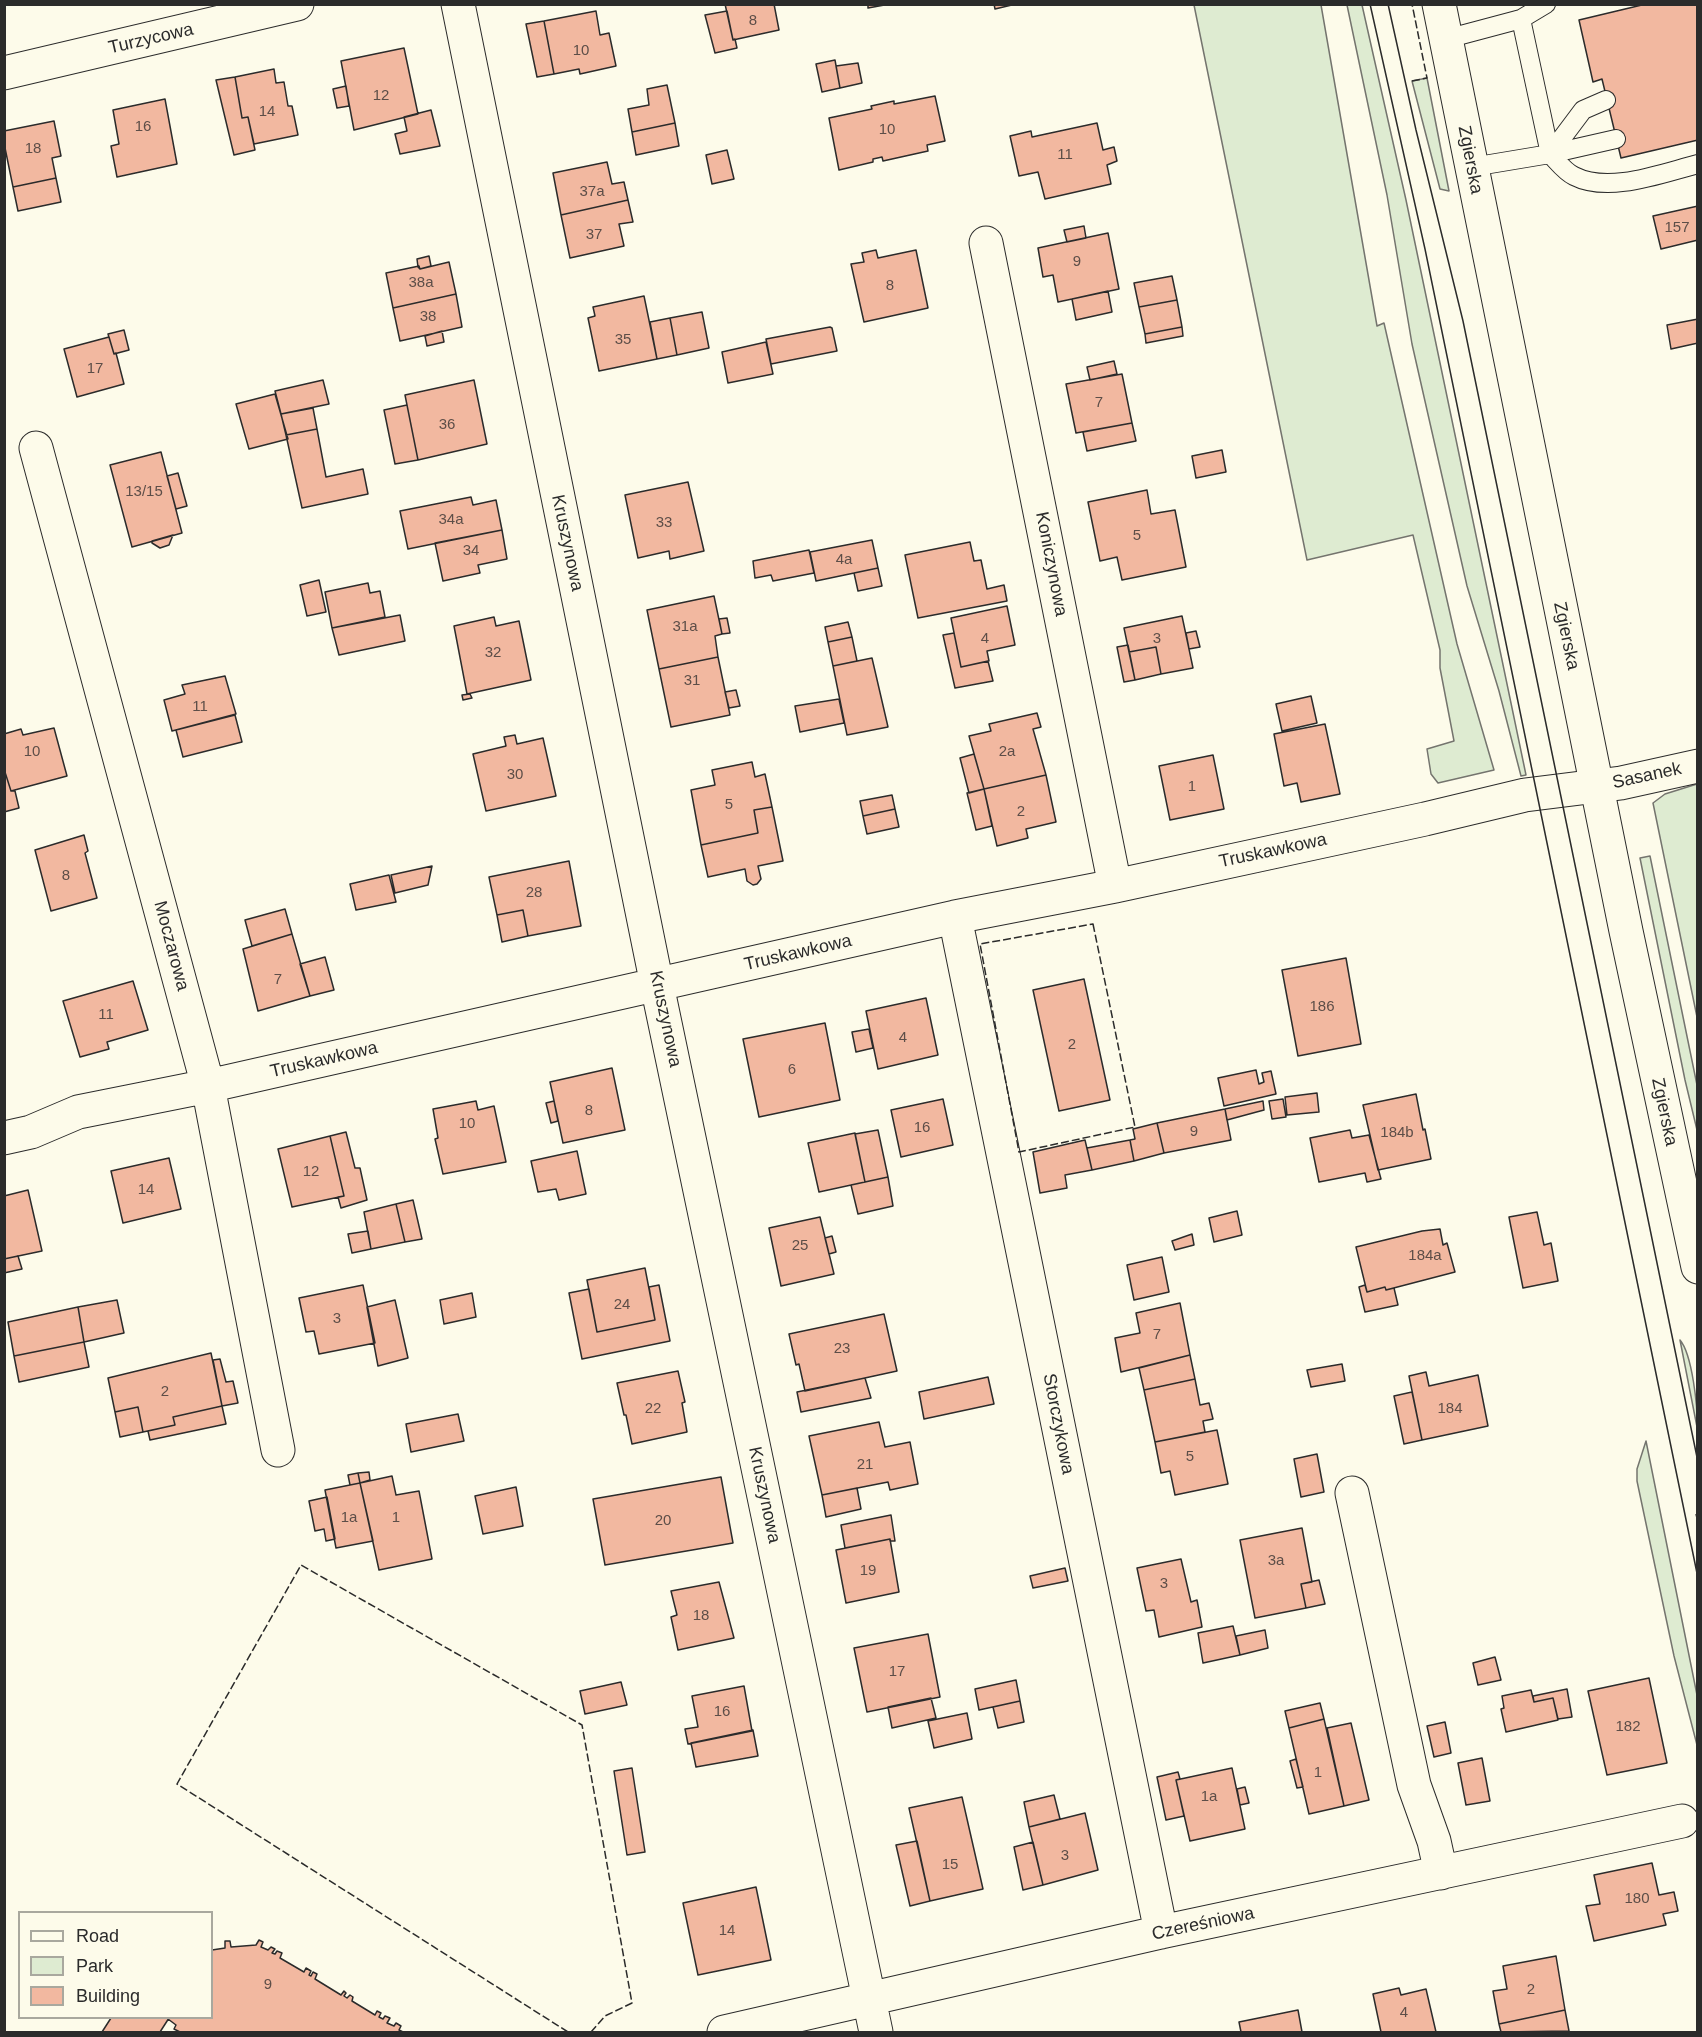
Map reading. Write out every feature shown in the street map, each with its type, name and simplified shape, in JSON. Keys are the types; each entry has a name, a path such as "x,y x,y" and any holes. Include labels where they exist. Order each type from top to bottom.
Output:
{"street":[{"name":"Turzycowa","path":"5,69 297,4"},
{"name":"Kruszynowa","path":"458,4 657,985 876,2032"},
{"name":"Zgierska","path":"1439,4 1597,786 1698,1268"},
{"name":"Koniczynowa","path":"986,243 1115,886"},
{"name":"Moczarowa","path":"36,448 208,1086 278,1450"},
{"name":"Sasanek","path":"1597,786 1639,780 1698,766"},
{"name":"Truskawkowa","path":"4,1138 30,1132 78,1112 208,1086 955,917 1115,886 1525,795 1597,786"},
{"name":"Storczykowa","path":"955,917 1161,1932"},
{"path":"1352,1493 1414,1785 1434,1841 1441,1873"},
{"name":"Czereśniowa","path":"724,2032 1161,1932 1683,1821"}],"lane":[{"path":"1446,39 1521,19 1546,4"},
{"path":"1521,19 1550,154 1572,175 1590,183 1627,181 1698,164"},
{"path":"1550,154 1583,110 1606,100"},
{"path":"1472,167 1550,154 1616,139"}],"green space":[{"path":"1194,5 1321,5 1377,326 1384,323 1457,644 1494,770 1438,783 1431,774 1427,749 1454,741 1440,668 1440,650 1413,535 1307,560"},
{"path":"1347,5 1362,5 1406,200 1526,775 1521,776 1499,691 1467,586 1412,344 1387,195"},
{"path":"1427,78 1449,191 1440,189 1412,81"},
{"path":"1698,784 1697,1017 1653,803 1665,794"},
{"path":"1650,856 1697,1085 1697,1130 1640,858"},
{"path":"1680,1340 1691,1368 1697,1427"},
{"path":"1646,1441 1697,1695 1697,1745 1674,1656 1637,1481 1637,1469"}],"building":[{"path":"725,4 774,4 779,30 733,40"},
{"path":"868,4 890,4 868,8"},
{"path":"994,4 1016,4 995,9"},
{"path":"1646,4 1698,4 1698,140 1621,158 1602,79 1593,82 1579,20"},
{"path":"596,11 600,35 609,33 616,66 580,74 579,69 554,74 544,21"},
{"path":"727,11 737,48 715,53 705,15"},
{"path":"544,21 554,74 537,77 526,24"},
{"path":"404,48 418,114 354,130 341,61"},
{"path":"835,60 840,88 822,92 816,64"},
{"path":"858,63 862,83 840,88 836,66"},
{"path":"274,69 276,83 284,82 288,106 292,106 298,135 254,144 248,117 242,118 235,77"},
{"path":"235,77 242,118 248,117 255,150 234,155 216,80"},
{"path":"667,85 675,123 632,132 628,109 649,105 647,89"},
{"path":"346,86 349,106 337,108 333,89"},
{"path":"935,96 945,141 927,145 928,151 883,161 882,157 873,159 873,162 839,170 829,118 872,109 871,106 894,101 894,104"},
{"path":"165,99 177,164 117,177 111,146 119,144 113,110"},
{"path":"431,110 440,146 400,154 395,134 407,131 404,117"},
{"path":"54,121 61,156 52,158 56,178 13,187 4,143 4,131"},
{"path":"675,123 679,146 636,155 632,132"},
{"path":"1097,123 1103,150 1114,147 1117,161 1107,165 1111,184 1045,199 1038,172 1019,176 1010,136 1031,131 1032,137"},
{"path":"727,150 734,179 712,184 706,155"},
{"path":"607,162 612,184 624,182 628,200 561,215 553,173"},
{"path":"56,178 61,202 18,211 13,187"},
{"path":"628,200 633,222 619,224 624,246 570,258 561,215"},
{"path":"1698,206 1698,240 1661,249 1653,216"},
{"path":"1084,226 1086,238 1067,242 1064,230"},
{"path":"1108,233 1119,289 1058,302 1053,275 1043,277 1038,248"},
{"path":"876,250 878,258 916,250 928,308 864,322 851,264 864,262 862,253"},
{"path":"429,256 431,266 420,269 417,259"},
{"path":"449,262 456,294 393,308 386,273 419,266 420,269"},
{"path":"1172,276 1177,300 1139,307 1134,283"},
{"path":"1108,291 1112,312 1076,320 1072,299"},
{"path":"456,294 462,327 400,341 393,308"},
{"path":"644,296 657,359 599,371 588,318 595,316 593,307"},
{"path":"1177,300 1182,327 1145,334 1139,307"},
{"path":"702,312 709,348 677,355 670,318"},
{"path":"670,318 677,355 657,359 650,322"},
{"path":"1698,319 1698,343 1671,349 1667,325"},
{"path":"830,327 837,351 771,364 766,339"},
{"path":"1182,327 1183,336 1146,343 1145,334"},
{"path":"124,330 129,350 114,354 108,334"},
{"path":"442,331 444,342 427,346 425,336"},
{"path":"109,337 114,354 116,353 124,384 77,397 64,349"},
{"path":"766,342 773,374 728,383 722,352"},
{"path":"1114,361 1117,374 1090,380 1087,367"},
{"path":"1122,374 1132,423 1076,433 1066,384"},
{"path":"323,380 329,404 281,414 275,391"},
{"path":"474,380 487,444 418,460 405,395"},
{"path":"275,394 288,439 249,449 236,404"},
{"path":"407,405 418,460 395,464 384,410"},
{"path":"313,408 317,429 286,435 281,414"},
{"path":"1132,423 1136,441 1087,451 1083,432"},
{"path":"317,429 326,477 363,469 368,494 302,508 286,435"},
{"path":"1222,450 1226,472 1196,478 1192,456"},
{"path":"161,452 182,533 132,547 110,465"},
{"path":"178,473 187,506 176,509 167,476"},
{"path":"688,482 704,551 670,559 669,551 638,558 625,495"},
{"path":"1147,490 1151,514 1175,510 1186,567 1122,580 1117,557 1100,561 1088,502"},
{"path":"471,497 473,505 496,500 502,530 408,549 400,511"},
{"path":"502,530 507,559 478,565 480,573 443,581 435,543"},
{"path":"173,535 169,545 160,548 152,543 152,541"},
{"path":"872,540 878,568 816,581 810,552"},
{"path":"970,542 974,561 981,560 987,589 1004,585 1007,601 918,618 905,555"},
{"path":"809,550 814,573 773,581 771,575 755,578 753,561"},
{"path":"878,568 882,586 858,591 854,573"},
{"path":"319,580 326,612 307,616 300,585"},
{"path":"368,583 370,593 380,591 385,617 332,628 325,592"},
{"path":"714,596 722,634 715,636 718,657 659,669 647,610"},
{"path":"1007,606 1015,645 987,651 989,661 961,667 951,618"},
{"path":"400,615 405,641 339,655 332,628"},
{"path":"1182,616 1193,668 1161,674 1156,647 1129,652 1124,628"},
{"path":"494,617 496,626 519,621 531,680 467,694 454,626"},
{"path":"727,618 730,633 722,634 719,619"},
{"path":"848,622 852,637 828,642 825,627"},
{"path":"1196,631 1200,647 1189,649 1186,633"},
{"path":"954,633 961,667 988,661 993,681 955,688 943,635"},
{"path":"852,637 857,661 833,666 828,642"},
{"path":"1128,645 1135,680 1124,682 1117,647"},
{"path":"1156,647 1161,674 1135,680 1129,652"},
{"path":"718,657 730,715 671,727 659,669"},
{"path":"872,658 888,727 847,735 833,666"},
{"path":"225,676 236,714 172,731 164,700 185,694 182,685"},
{"path":"736,690 740,706 729,708 725,692"},
{"path":"470,694 472,698 463,700 462,695"},
{"path":"1311,696 1317,723 1282,731 1276,704"},
{"path":"839,699 844,723 800,732 795,706"},
{"path":"1037,713 1041,727 1033,729 1046,775 984,789 969,736 991,731 989,724"},
{"path":"235,715 242,742 183,757 176,730"},
{"path":"1325,724 1340,794 1301,802 1297,783 1284,786 1274,734"},
{"path":"54,728 67,776 11,791 4,769 4,734 21,729 23,735"},
{"path":"515,735 517,744 543,738 556,796 486,811 473,754 506,746 504,737"},
{"path":"974,754 984,789 969,793 960,758"},
{"path":"1213,755 1224,809 1170,820 1159,766"},
{"path":"752,762 755,777 765,774 772,807 754,810 758,833 701,845 691,790 715,785 712,770"},
{"path":"4,769 11,791 15,791 19,808 4,812"},
{"path":"1046,775 1056,822 1026,829 1028,838 997,846 984,789"},
{"path":"984,789 992,826 976,830 967,793"},
{"path":"892,795 895,809 863,816 860,801"},
{"path":"772,807 783,861 758,866 761,879 753,885 747,881 745,869 708,877 701,845 758,833 754,810"},
{"path":"895,809 899,827 867,834 863,816"},
{"path":"84,835 88,851 85,853 97,898 51,911 35,850"},
{"path":"569,861 581,926 528,936 523,910 497,915 489,877"},
{"path":"432,866 428,885 395,893 391,875"},
{"path":"389,875 396,902 356,910 350,884"},
{"path":"285,909 292,934 252,946 245,920"},
{"path":"523,910 528,936 502,942 497,915"},
{"path":"292,934 310,996 258,1011 243,949"},
{"path":"325,957 334,990 310,996 300,964"},
{"path":"1346,958 1361,1044 1298,1056 1282,970"},
{"path":"1084,979 1110,1100 1059,1111 1033,990"},
{"path":"133,981 148,1030 107,1042 109,1049 80,1057 63,1001"},
{"path":"926,998 938,1055 878,1069 866,1011"},
{"path":"825,1023 840,1100 759,1117 743,1039"},
{"path":"869,1029 873,1048 856,1052 852,1032"},
{"path":"612,1068 625,1130 563,1143 550,1082"},
{"path":"1256,1070 1259,1084 1264,1082 1262,1073 1271,1071 1276,1094 1224,1106 1218,1078"},
{"path":"1317,1093 1319,1112 1287,1115 1285,1097"},
{"path":"1416,1094 1431,1159 1378,1170 1363,1105"},
{"path":"943,1099 953,1145 901,1157 891,1110"},
{"path":"1283,1099 1286,1117 1272,1119 1269,1101"},
{"path":"476,1101 478,1110 494,1106 506,1162 443,1174 435,1139 438,1138 433,1109"},
{"path":"554,1101 558,1121 551,1123 546,1103"},
{"path":"1263,1101 1264,1110 1227,1120 1225,1109"},
{"path":"1225,1109 1231,1140 1164,1153 1157,1123"},
{"path":"1157,1123 1164,1153 1134,1161 1130,1140 1135,1139 1133,1129"},
{"path":"878,1130 888,1177 865,1182 855,1134"},
{"path":"1350,1130 1352,1138 1369,1135 1381,1179 1367,1182 1365,1173 1319,1182 1310,1138"},
{"path":"346,1132 355,1168 360,1168 367,1200 341,1208 338,1197 344,1196 330,1136"},
{"path":"855,1133 865,1182 819,1192 808,1143"},
{"path":"330,1136 344,1196 292,1207 278,1149"},
{"path":"1085,1140 1092,1170 1065,1175 1067,1188 1040,1193 1033,1152"},
{"path":"1130,1140 1134,1161 1092,1170 1087,1148"},
{"path":"577,1151 586,1194 559,1200 556,1189 538,1192 531,1161"},
{"path":"169,1158 181,1209 123,1223 111,1171"},
{"path":"888,1177 893,1206 858,1214 851,1185"},
{"path":"28,1190 42,1251 4,1259 4,1196"},
{"path":"413,1200 422,1239 405,1242 396,1204"},
{"path":"396,1204 405,1242 371,1249 364,1212"},
{"path":"1237,1211 1242,1235 1214,1242 1209,1218"},
{"path":"1537,1212 1544,1245 1551,1243 1558,1281 1523,1288 1509,1217"},
{"path":"820,1217 834,1274 781,1286 769,1228"},
{"path":"1440,1229 1443,1245 1447,1243 1455,1272 1386,1290 1385,1287 1367,1292 1356,1247 1422,1231"},
{"path":"368,1231 371,1249 352,1253 348,1234"},
{"path":"1192,1234 1194,1245 1175,1250 1172,1241"},
{"path":"832,1236 836,1252 829,1254 825,1238"},
{"path":"18,1256 22,1269 4,1273 4,1259"},
{"path":"1162,1257 1169,1292 1134,1300 1127,1265"},
{"path":"645,1268 655,1320 597,1332 587,1280"},
{"path":"363,1285 375,1343 319,1354 314,1331 306,1332 299,1298"},
{"path":"659,1285 670,1341 582,1359 569,1293 589,1289 597,1332 655,1320 649,1287"},
{"path":"1365,1285 1367,1292 1385,1287 1386,1290 1394,1288 1398,1305 1365,1312 1359,1287"},
{"path":"472,1293 476,1317 444,1324 440,1300"},
{"path":"117,1300 124,1333 84,1342 78,1307"},
{"path":"395,1300 408,1358 378,1366 367,1307"},
{"path":"1180,1303 1190,1355 1121,1372 1115,1338 1140,1333 1136,1313"},
{"path":"78,1307 84,1342 14,1356 8,1322"},
{"path":"884,1314 897,1371 805,1391 789,1334"},
{"path":"84,1342 89,1367 19,1382 14,1356"},
{"path":"211,1353 222,1406 173,1417 175,1425 143,1432 138,1407 115,1412 108,1378"},
{"path":"1190,1355 1195,1379 1144,1390 1139,1368"},
{"path":"220,1359 226,1382 233,1381 238,1403 222,1406 213,1360"},
{"path":"1342,1364 1345,1381 1311,1387 1307,1370"},
{"path":"678,1371 685,1402 682,1403 687,1432 632,1444 617,1383"},
{"path":"1426,1372 1429,1386 1478,1375 1488,1426 1422,1440 1409,1376"},
{"path":"988,1377 994,1404 924,1419 919,1392"},
{"path":"865,1378 871,1398 801,1412 797,1392"},
{"path":"1195,1379 1200,1405 1209,1403 1213,1419 1203,1421 1205,1432 1155,1442 1144,1390"},
{"path":"1412,1392 1422,1440 1404,1444 1394,1396"},
{"path":"222,1406 226,1424 150,1440 148,1431 175,1425 173,1417"},
{"path":"138,1407 143,1432 120,1437 115,1412"},
{"path":"458,1414 464,1441 411,1452 406,1424"},
{"path":"879,1422 885,1447 910,1442 918,1484 890,1490 888,1482 822,1495 809,1436"},
{"path":"1217,1430 1228,1484 1175,1495 1170,1471 1161,1473 1155,1442"},
{"path":"1317,1454 1324,1492 1301,1497 1294,1459"},
{"path":"369,1472 370,1480 360,1483 358,1473"},
{"path":"358,1473 360,1483 350,1485 348,1475"},
{"path":"392,1476 396,1495 419,1491 432,1559 379,1570 360,1483"},
{"path":"721,1477 733,1543 605,1565 593,1499"},
{"path":"360,1483 373,1541 336,1548 325,1490"},
{"path":"516,1487 523,1526 483,1534 475,1496"},
{"path":"857,1488 861,1509 826,1517 822,1495"},
{"path":"327,1497 335,1539 326,1541 324,1529 315,1531 309,1501"},
{"path":"891,1515 895,1541 890,1541 890,1539 845,1548 841,1525"},
{"path":"1302,1528 1312,1582 1301,1584 1306,1608 1255,1618 1240,1540"},
{"path":"890,1539 899,1592 846,1603 836,1550"},
{"path":"1181,1559 1191,1602 1197,1600 1202,1627 1159,1637 1154,1610 1146,1611 1137,1568"},
{"path":"1065,1568 1068,1581 1033,1588 1030,1576"},
{"path":"1319,1580 1325,1604 1306,1608 1301,1584"},
{"path":"719,1582 734,1638 678,1650 671,1617 677,1615 671,1591"},
{"path":"1233,1626 1240,1655 1203,1663 1198,1633"},
{"path":"1265,1630 1268,1648 1240,1655 1236,1636"},
{"path":"928,1634 940,1697 867,1712 854,1648"},
{"path":"1495,1657 1501,1680 1478,1685 1473,1663"},
{"path":"1649,1678 1667,1763 1607,1775 1588,1691"},
{"path":"1016,1680 1020,1701 979,1710 975,1689"},
{"path":"621,1682 627,1705 585,1714 580,1691"},
{"path":"744,1686 752,1731 688,1744 685,1729 698,1727 692,1696"},
{"path":"1567,1689 1572,1717 1558,1719 1553,1698 1534,1702 1533,1696"},
{"path":"1531,1690 1534,1702 1553,1698 1558,1720 1506,1732 1501,1709 1504,1708 1502,1696"},
{"path":"931,1698 936,1718 892,1728 888,1707"},
{"path":"1020,1701 1024,1722 998,1728 993,1707"},
{"path":"1320,1703 1324,1719 1289,1728 1285,1711"},
{"path":"967,1713 972,1739 934,1748 928,1721"},
{"path":"1324,1719 1344,1806 1309,1814 1289,1728"},
{"path":"1445,1722 1451,1753 1434,1757 1427,1726"},
{"path":"1351,1723 1369,1800 1344,1806 1327,1728"},
{"path":"753,1730 758,1756 696,1767 691,1743"},
{"path":"1482,1758 1490,1801 1466,1805 1458,1763"},
{"path":"1296,1759 1303,1787 1297,1788 1290,1761"},
{"path":"632,1768 645,1852 627,1855 614,1771"},
{"path":"1232,1768 1245,1829 1190,1841 1176,1780"},
{"path":"1178,1772 1180,1779 1176,1780 1184,1816 1166,1820 1157,1777"},
{"path":"1245,1787 1249,1803 1240,1805 1237,1789"},
{"path":"1054,1795 1060,1819 1029,1827 1024,1802"},
{"path":"962,1797 983,1889 930,1901 909,1808"},
{"path":"1085,1813 1098,1870 1043,1885 1029,1827"},
{"path":"917,1841 930,1901 910,1906 896,1845"},
{"path":"1033,1842 1043,1885 1023,1890 1014,1847"},
{"path":"1652,1863 1659,1895 1674,1892 1678,1911 1663,1914 1666,1925 1594,1941 1586,1906 1600,1904 1594,1875"},
{"path":"756,1887 771,1960 698,1975 683,1903"},
{"path":"259,1940 263,1942 261,1947 268,1950 271,1947 275,1949 272,1953 275,1954 277,1951 282,1953 280,1958 304,1972 306,1968 311,1971 309,1975 311,1976 313,1972 317,1974 315,1979 341,1995 344,1991 346,1993 344,1996 347,1998 350,1995 353,1997 352,2001 375,2015 377,2011 381,2013 379,2017 390,2018 387,2023 394,2026 396,2023 401,2026 399,2030 403,2032 180,2032 174,2029 176,2025 168,2019 213,2019 213,1950 225,1948 225,1941 230,1941 231,1947 256,1945"},
{"path":"1556,1956 1565,2010 1499,2024 1493,1991 1507,1989 1503,1966"},
{"path":"1399,1988 1401,1995 1426,1989 1436,2032 1381,2032 1373,1994"},
{"path":"1298,2010 1302,2032 1241,2032 1239,2022"},
{"path":"1565,2010 1569,2031 1501,2032 1499,2024"},
{"path":"110,2019 168,2019 160,2032 102,2032"}],"tram line":[{"path":"1370,4 1425,249 1698,1578"},
{"path":"1388,4 1463,321 1698,1462"}],"fence":[{"path":"1412,4 1427,78 1412,81"},
{"path":"1093,924 1135,1127 1019,1152 980,944 1093,924"},
{"path":"1696,1514 1698,1522"},
{"path":"568,2032 177,1784 301,1565 582,1725 632,2003 605,2016 591,2032"}]}
